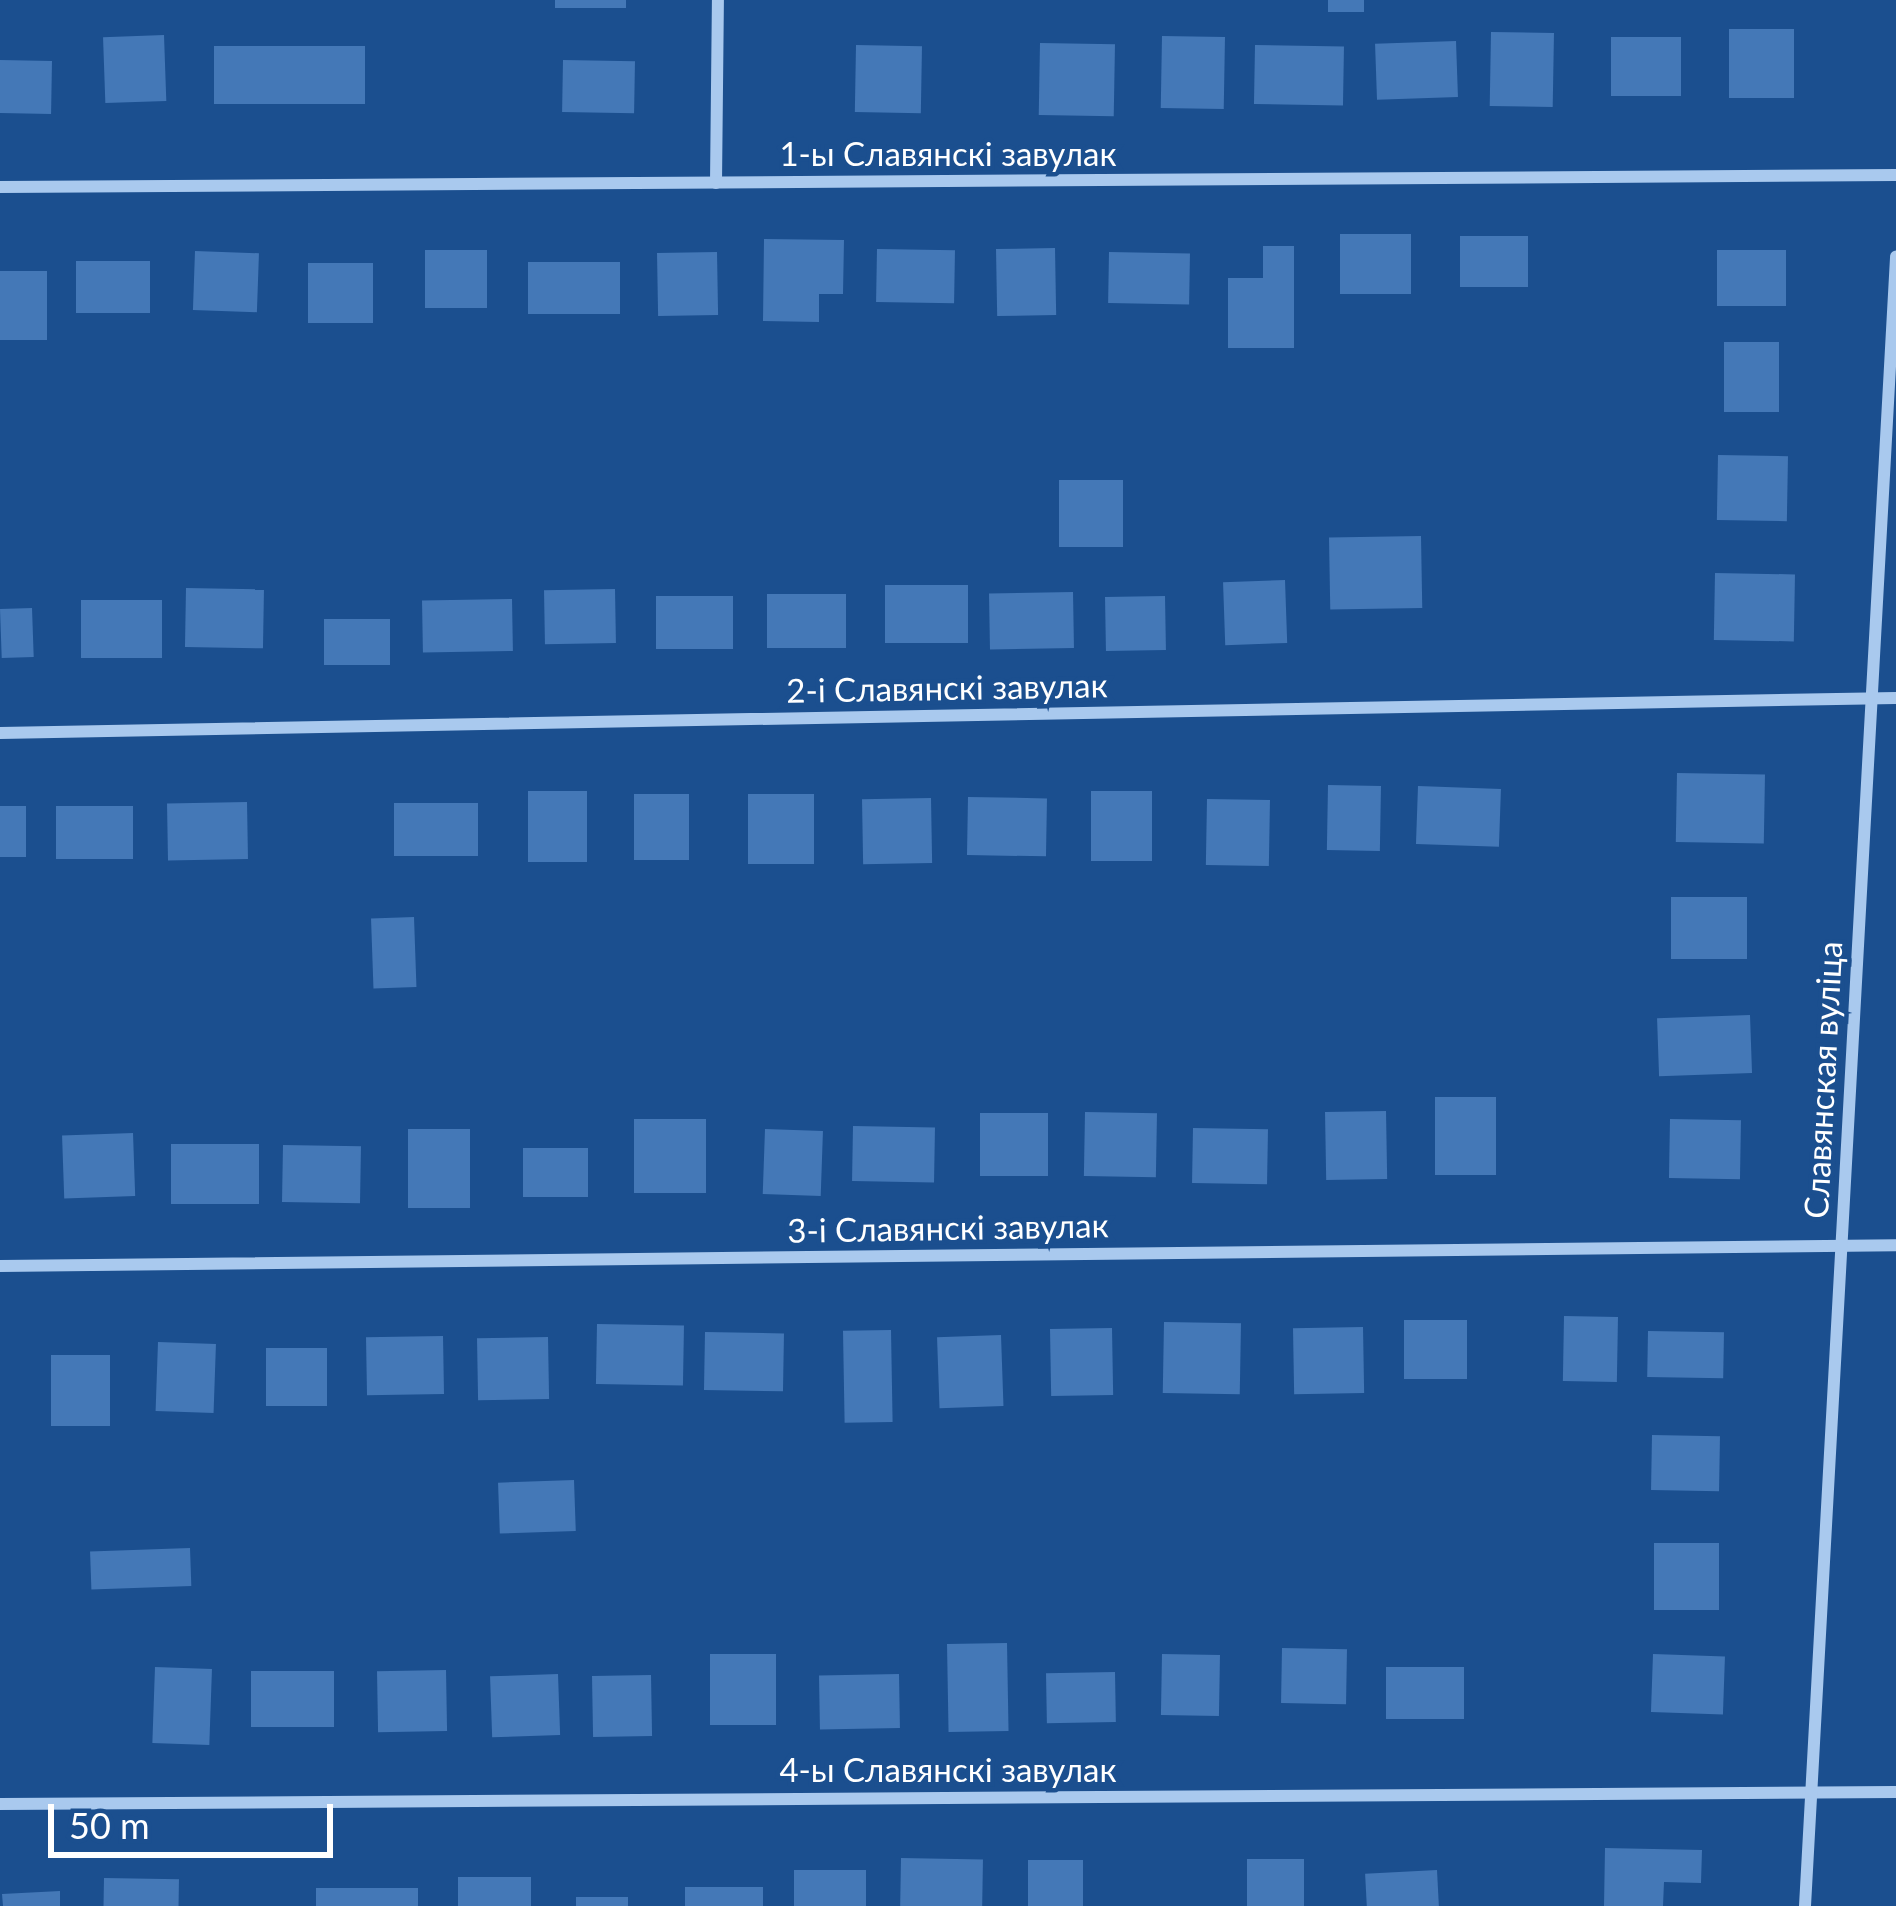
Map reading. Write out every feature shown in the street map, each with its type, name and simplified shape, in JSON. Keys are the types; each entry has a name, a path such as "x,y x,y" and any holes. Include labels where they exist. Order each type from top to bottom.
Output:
{"street":[{"path":"716,182 718,0"},
{"name":"1-ы Славянскі завулак","path":"0,187 1896,176"},
{"name":"Славянская вуліца","path":"1804,1906 1896,257"},
{"name":"2-і Славянскі завулак","path":"0,733 1896,698"},
{"name":"3-і Славянскі завулак","path":"0,1266 1896,1245"},
{"name":"4-ы Славянскі завулак","path":"0,1804 1896,1792"}],"building":[{"path":"555,0 626,0 626,8 555,8"},
{"path":"1328,0 1364,0 1364,12 1328,12"},
{"path":"1729,29 1794,29 1794,98 1729,98"},
{"path":"1491,32 1554,33 1553,107 1490,106"},
{"path":"164,35 166,101 105,103 103,37"},
{"path":"1162,36 1225,37 1224,109 1161,108"},
{"path":"1611,37 1681,37 1681,96 1611,96"},
{"path":"1456,41 1458,97 1377,100 1375,44"},
{"path":"1040,43 1115,44 1114,116 1039,115"},
{"path":"856,45 922,46 921,113 855,112"},
{"path":"1255,45 1344,47 1343,106 1254,104"},
{"path":"214,46 365,46 365,104 214,104"},
{"path":"0,60 52,61 51,114 0,113"},
{"path":"563,60 635,61 634,113 562,112"},
{"path":"1340,234 1411,234 1411,294 1340,294"},
{"path":"1460,236 1528,236 1528,287 1460,287"},
{"path":"764,239 844,240 843,294 819,294 819,322 763,321"},
{"path":"1263,246 1294,246 1294,348 1228,348 1228,278 1263,278"},
{"path":"1055,248 1056,315 997,316 996,249"},
{"path":"877,249 955,250 954,303 876,302"},
{"path":"425,250 487,250 487,308 425,308"},
{"path":"1717,250 1786,250 1786,306 1717,306"},
{"path":"195,251 259,253 257,312 193,310"},
{"path":"717,252 718,315 658,316 657,253"},
{"path":"1109,252 1190,253 1189,304 1108,303"},
{"path":"76,261 150,261 150,313 76,313"},
{"path":"528,262 620,262 620,314 528,314"},
{"path":"308,263 373,263 373,323 308,323"},
{"path":"0,271 47,271 47,340 0,340"},
{"path":"1724,342 1779,342 1779,412 1724,412"},
{"path":"1718,455 1788,456 1787,521 1717,520"},
{"path":"1059,480 1123,480 1123,547 1059,547"},
{"path":"1421,536 1422,608 1330,610 1329,538"},
{"path":"1715,573 1795,574 1794,641 1714,640"},
{"path":"1285,580 1287,643 1225,645 1223,582"},
{"path":"885,585 968,585 968,643 885,643"},
{"path":"186,588 264,589 263,648 185,647"},
{"path":"615,589 616,643 545,644 544,590"},
{"path":"1073,592 1074,648 990,649 989,593"},
{"path":"767,594 846,594 846,648 767,648"},
{"path":"656,596 733,596 733,649 656,649"},
{"path":"1165,596 1166,650 1106,651 1105,597"},
{"path":"512,599 513,651 423,653 422,601"},
{"path":"81,600 162,600 162,658 81,658"},
{"path":"32,608 34,657 2,658 0,609"},
{"path":"324,619 390,619 390,665 324,665"},
{"path":"1677,773 1765,775 1764,844 1676,842"},
{"path":"1328,785 1381,786 1380,851 1327,850"},
{"path":"1418,786 1501,789 1499,847 1416,844"},
{"path":"528,791 587,791 587,862 528,862"},
{"path":"1091,791 1152,791 1152,861 1091,861"},
{"path":"634,794 689,794 689,860 634,860"},
{"path":"748,794 814,794 814,864 748,864"},
{"path":"968,797 1047,798 1046,856 967,855"},
{"path":"931,798 932,863 863,864 862,799"},
{"path":"1207,799 1270,800 1269,866 1206,865"},
{"path":"247,802 248,859 168,860 167,803"},
{"path":"394,803 478,803 478,856 394,856"},
{"path":"0,806 26,806 26,857 0,857"},
{"path":"56,806 133,806 133,859 56,859"},
{"path":"1671,897 1747,897 1747,959 1671,959"},
{"path":"414,917 416,987 373,988 371,919"},
{"path":"1750,1015 1752,1073 1659,1076 1657,1018"},
{"path":"1435,1097 1496,1097 1496,1175 1435,1175"},
{"path":"1386,1111 1387,1179 1326,1180 1325,1112"},
{"path":"1085,1112 1157,1113 1156,1177 1084,1176"},
{"path":"980,1113 1048,1113 1048,1176 980,1176"},
{"path":"634,1119 706,1119 706,1193 634,1193"},
{"path":"1670,1119 1741,1120 1740,1179 1669,1178"},
{"path":"853,1126 935,1127 934,1182 852,1181"},
{"path":"1193,1128 1268,1129 1267,1184 1192,1183"},
{"path":"408,1129 470,1129 470,1208 408,1208"},
{"path":"765,1129 823,1131 821,1196 763,1194"},
{"path":"133,1133 135,1196 64,1198 62,1135"},
{"path":"171,1144 259,1144 259,1204 171,1204"},
{"path":"283,1145 361,1146 360,1203 282,1202"},
{"path":"523,1148 588,1148 588,1197 523,1197"},
{"path":"1564,1316 1618,1317 1617,1382 1563,1381"},
{"path":"1404,1320 1467,1320 1467,1379 1404,1379"},
{"path":"1164,1322 1241,1323 1240,1394 1163,1393"},
{"path":"597,1324 684,1326 683,1386 596,1384"},
{"path":"1363,1327 1364,1393 1294,1394 1293,1328"},
{"path":"1112,1328 1113,1395 1051,1396 1050,1329"},
{"path":"891,1330 893,1422 845,1423 843,1331"},
{"path":"1648,1331 1724,1332 1723,1378 1647,1377"},
{"path":"705,1332 784,1333 783,1391 704,1390"},
{"path":"1001,1335 1003,1406 940,1408 937,1337"},
{"path":"443,1336 444,1394 367,1395 366,1337"},
{"path":"548,1337 549,1399 478,1400 477,1338"},
{"path":"158,1342 216,1344 214,1413 156,1411"},
{"path":"266,1348 327,1348 327,1406 266,1406"},
{"path":"51,1355 110,1355 110,1426 51,1426"},
{"path":"1652,1435 1720,1436 1719,1491 1651,1490"},
{"path":"574,1480 576,1531 500,1534 498,1483"},
{"path":"1654,1543 1719,1543 1719,1610 1654,1610"},
{"path":"190,1548 191,1586 91,1589 90,1551"},
{"path":"1007,1643 1009,1731 949,1732 947,1644"},
{"path":"1282,1648 1347,1649 1346,1704 1281,1703"},
{"path":"710,1654 776,1654 776,1725 710,1725"},
{"path":"1162,1654 1220,1655 1219,1716 1161,1715"},
{"path":"1653,1654 1725,1657 1723,1714 1651,1712"},
{"path":"155,1667 212,1669 209,1745 152,1743"},
{"path":"1386,1667 1464,1667 1464,1719 1386,1719"},
{"path":"446,1670 447,1731 378,1732 377,1671"},
{"path":"251,1671 334,1671 334,1727 251,1727"},
{"path":"1115,1672 1116,1722 1047,1723 1046,1673"},
{"path":"558,1674 560,1735 492,1737 490,1676"},
{"path":"899,1674 900,1728 820,1729 819,1675"},
{"path":"651,1675 652,1736 593,1737 592,1676"},
{"path":"1605,1848 1702,1850 1701,1883 1664,1882 1663,1906 1604,1906"},
{"path":"901,1858 983,1859 982,1906 900,1906"},
{"path":"1247,1859 1304,1859 1304,1906 1247,1906"},
{"path":"1028,1860 1083,1860 1083,1906 1028,1906"},
{"path":"794,1870 866,1870 866,1906 794,1906"},
{"path":"1437,1870 1439,1906 1367,1906 1365,1874"},
{"path":"458,1877 531,1877 531,1906 458,1906"},
{"path":"104,1878 179,1879 179,1906 104,1906"},
{"path":"685,1887 763,1887 763,1906 685,1906"},
{"path":"316,1888 418,1888 418,1906 316,1906"},
{"path":"60,1891 60,1906 3,1906 2,1894"},
{"path":"576,1897 628,1897 628,1906 576,1906"}]}
